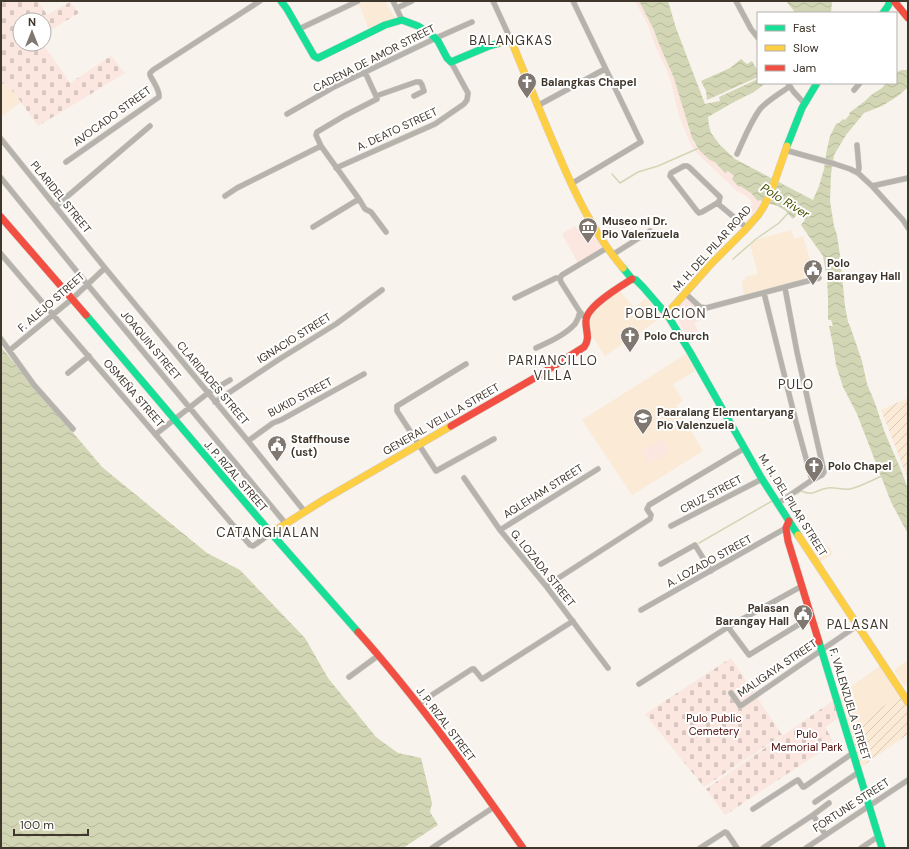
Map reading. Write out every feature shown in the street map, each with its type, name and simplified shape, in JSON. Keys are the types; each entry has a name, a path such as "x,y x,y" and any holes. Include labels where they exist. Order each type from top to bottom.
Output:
{"main road":[{"path":"884,12 890,1"},
{"path":"894,1 908,18"},
{"path":"283,2 314,56 318,58 385,25 402,20 418,26 436,38 446,58 451,62 489,46 511,40"},
{"name":"M. H. DEL PILAR STREET","path":"511,40 537,106 571,184 588,217 612,255 632,279 636,280 643,287 668,316 762,479 908,702"},
{"name":"M. H. DEL PILAR ROAD","path":"668,316 670,310 685,293 747,228 761,211 776,181 785,150 798,115 816,84"},
{"name":"J. P. RIZAL STREET","path":"1,217 271,533 379,655 418,704 523,848"},
{"path":"586,318 587,314 593,307 632,279"},
{"name":"GENERAL VELILLA STREET","path":"271,533 419,444 538,376 584,347 588,342 586,318"},
{"path":"786,528 789,521"},
{"name":"F. VALENZUELA STREET","path":"786,528 788,541 882,848"}],"street":[{"name":"AVOCADO STREET","path":"66,162 159,97 160,94 150,75 153,70 260,1"},
{"path":"299,29 358,1"},
{"path":"393,1 402,20"},
{"path":"397,8 412,1"},
{"path":"493,1 511,40"},
{"path":"571,184 641,142 573,1"},
{"path":"736,1 751,29 757,37"},
{"name":"CADENA DE AMOR STREET","path":"287,114 334,87 472,22"},
{"name":"A. DEATO STREET","path":"336,168 434,124 464,104 468,100 468,93 451,62"},
{"path":"537,106 605,69"},
{"path":"365,72 377,98 376,100 344,116 316,134 321,146 365,209 371,212 386,232"},
{"path":"376,96 416,82 420,82 424,91 414,96"},
{"path":"854,90 859,84"},
{"path":"737,154 760,109 789,85 804,103"},
{"path":"56,206 150,126"},
{"name":"PLARIDEL STREET","path":"1,139 105,268"},
{"path":"226,196 237,188 321,146"},
{"path":"857,146 858,171"},
{"path":"785,150 858,171 903,220 908,228"},
{"path":"684,166 688,166 720,197 720,201 717,203 702,212 698,212 670,177 670,174 684,166"},
{"name":"JOAQUIN STREET","path":"1,178 286,524"},
{"path":"872,186 908,178"},
{"path":"313,227 359,199"},
{"path":"717,203 747,228"},
{"path":"612,255 650,232"},
{"path":"515,298 556,278 560,278 562,275 607,248"},
{"name":"OSMEÑA STREET","path":"1,254 250,545 253,546 271,533"},
{"name":"F. ALEJO STREET","path":"10,350 72,299 105,268"},
{"name":"CLARIDADES STREET","path":"105,268 305,512"},
{"path":"560,278 580,312 586,318"},
{"path":"685,293 700,307 706,308 819,278"},
{"path":"778,504 812,480 821,476 824,470 784,288"},
{"name":"IGNACIO STREET","path":"215,402 336,324 382,290"},
{"path":"764,293 812,480"},
{"path":"536,348 570,329 576,323 580,312"},
{"path":"1,339 34,385 73,429"},
{"path":"68,373 89,356"},
{"path":"466,364 397,406 397,411 436,472 494,439"},
{"name":"BUKID STREET","path":"248,441 273,423 364,374"},
{"path":"156,434 208,393 230,380"},
{"path":"546,586 650,519 651,515 647,509 649,505 745,448"},
{"name":"AGLEHAM STREET","path":"500,530 598,469"},
{"name":"G. LOZADA STREET","path":"464,478 500,530 546,586 608,668"},
{"name":"CRUZ STREET","path":"671,526 762,479"},
{"name":"A. LOZADO STREET","path":"641,610 786,528"},
{"path":"661,564 695,545 711,571"},
{"path":"639,684 728,627 802,586"},
{"path":"728,627 749,655 811,617"},
{"path":"418,704 472,669 474,669 482,679 573,621"},
{"name":"MALIGAYA STREET","path":"731,693 738,704 740,706 742,705 858,624"},
{"path":"349,677 379,655"},
{"path":"753,810 798,780 804,787 853,753"},
{"path":"815,802 859,772"},
{"name":"FORTUNE STREET","path":"806,848 908,780"},
{"path":"763,848 813,816 829,803"},
{"path":"432,848 494,807"},
{"path":"813,816 825,834"},
{"path":"700,848 726,832 737,848"},
{"path":"861,848 879,836"}],"shaded area":[{"path":"365,1 385,1 395,18 369,30 359,4"},
{"path":"5,82 21,102 1,117 1,85"},
{"path":"791,230 794,239 803,236 813,270 804,273 805,281 744,296 742,281 745,280 745,277 758,274 750,245 755,240"},
{"path":"620,291 634,308 646,298 662,317 605,356 590,333 589,318 593,310"},
{"name":"Paaralang Elementaryang Pio Valenzuela","path":"686,354 695,371 673,384 683,401 676,405 703,451 632,495 582,420"},
{"path":"908,398 908,479 881,410"},
{"path":"828,545 833,554 820,562 815,552"},
{"path":"908,660 908,683 904,686 894,670"},
{"path":"880,666 899,695 849,731 839,695"},
{"path":"899,695 908,708 908,734 860,768 849,731"}],"green space":[{"path":"1,1 38,1 45,12 12,12 12,52 49,52 70,83 111,56 125,73 38,126 5,82 1,85"},
{"path":"635,1 639,1 653,28 676,80 689,131 694,143 705,155 725,172 728,170 751,193 763,202 752,214 748,209 753,204 748,197 737,191 694,150 679,115 666,68 656,48 648,25"},
{"path":"70,2 79,13 52,29 52,12"},
{"name":"Museo ni Dr. Pio Valenzuela","path":"575,226 580,233 591,227 604,247 578,263 562,234"},
{"path":"687,297 700,309 705,318 694,323 699,334 689,339 680,324 677,315 678,307"},
{"path":"662,439 670,452 649,464 641,451"},
{"name":"Pulo Public Cemetery","path":"731,658 782,735 704,787 645,714"},
{"name":"Pulo Memorial Park","path":"834,700 840,717 825,727 834,743 725,815 706,789"}],"water":[{"name":"Polo River","path":"639,1 668,1 676,28 705,104 720,101 719,97 757,79 757,84 765,84 754,92 708,117 711,133 720,145 735,159 813,200 824,169 830,136 836,124 843,119 845,120 850,114 849,113 885,84 897,84 897,72 901,70 908,70 908,88 882,106 864,113 846,135 834,155 831,174 830,201 840,255 848,322 862,361 867,384 908,489 908,534 891,502 857,414 843,387 836,365 829,326 833,326 831,320 828,320 827,278 823,256 801,225 805,220 798,213 793,219 787,212 778,206 760,200 758,201 751,193 740,186 739,187 732,179 734,176 728,171 725,173 715,162 710,160 700,151 692,138 674,78 653,28"},
{"path":"786,1 832,1 831,12 794,11"},
{"path":"741,59 747,64 752,61 757,69 757,77 707,100 706,91 701,81 730,68"},
{"path":"1,347 102,467 207,553 240,570 305,638 328,678 376,737 398,753 421,758 432,803 430,812 438,825 403,848 1,848"}],"waterway":[{"path":"612,174 620,183 638,172 658,166 699,148"},
{"name":"Polo River","path":"733,259 756,239 779,223 788,213"},
{"path":"797,494 801,491 813,493 828,488 850,489 882,476"},
{"path":"699,543 772,501"}],"traffic: fast":[{"path":"281,1 314,56 318,58 385,25 402,20 418,26 432,35 438,41 447,58 451,62 500,43"},
{"path":"884,12 890,1"},
{"path":"787,146 802,108 816,84"},
{"path":"623,268 632,279 636,280 643,287 668,316 762,479 798,535"},
{"path":"86,315 271,533 358,632"},
{"path":"819,642 882,848"}],"traffic: slow":[{"path":"500,43 511,40 551,137 578,197 594,227 623,268"},
{"path":"668,316 668,313 672,308 711,264 759,214 771,192 787,146"},
{"path":"271,533 325,499 451,426"},
{"path":"798,535 908,702"}],"traffic: jam":[{"path":"894,1 908,18"},
{"path":"1,217 86,315"},
{"path":"451,426 538,376 584,347 587,340 586,320 592,309 605,297 632,279"},
{"path":"789,521 786,528 788,541 819,642"},
{"path":"358,632 423,710 523,848"}],"place":[{"name":"Balangkas Chapel","path":"527,99"},
{"name":"Museo ni Dr. Pio Valenzuela","path":"588,244"},
{"name":"Polo Barangay Hall","path":"813,286"},
{"name":"Polo Church","path":"630,353"},
{"name":"Paaralang Elementaryang Pio Valenzuela","path":"643,435"},
{"name":"Staffhouse (ust)","path":"277,462"},
{"name":"Polo Chapel","path":"814,483"},
{"name":"Palasan Barangay Hall","path":"803,631"}],"district":[{"name":"BALANGKAS","path":"511,40"},
{"name":"POBLACION","path":"666,313"},
{"name":"PARIANCILLO VILLA","path":"553,368"},
{"name":"PULO","path":"796,384"},
{"name":"CATANGHALAN","path":"268,532"},
{"name":"PALASAN","path":"858,624"}]}
